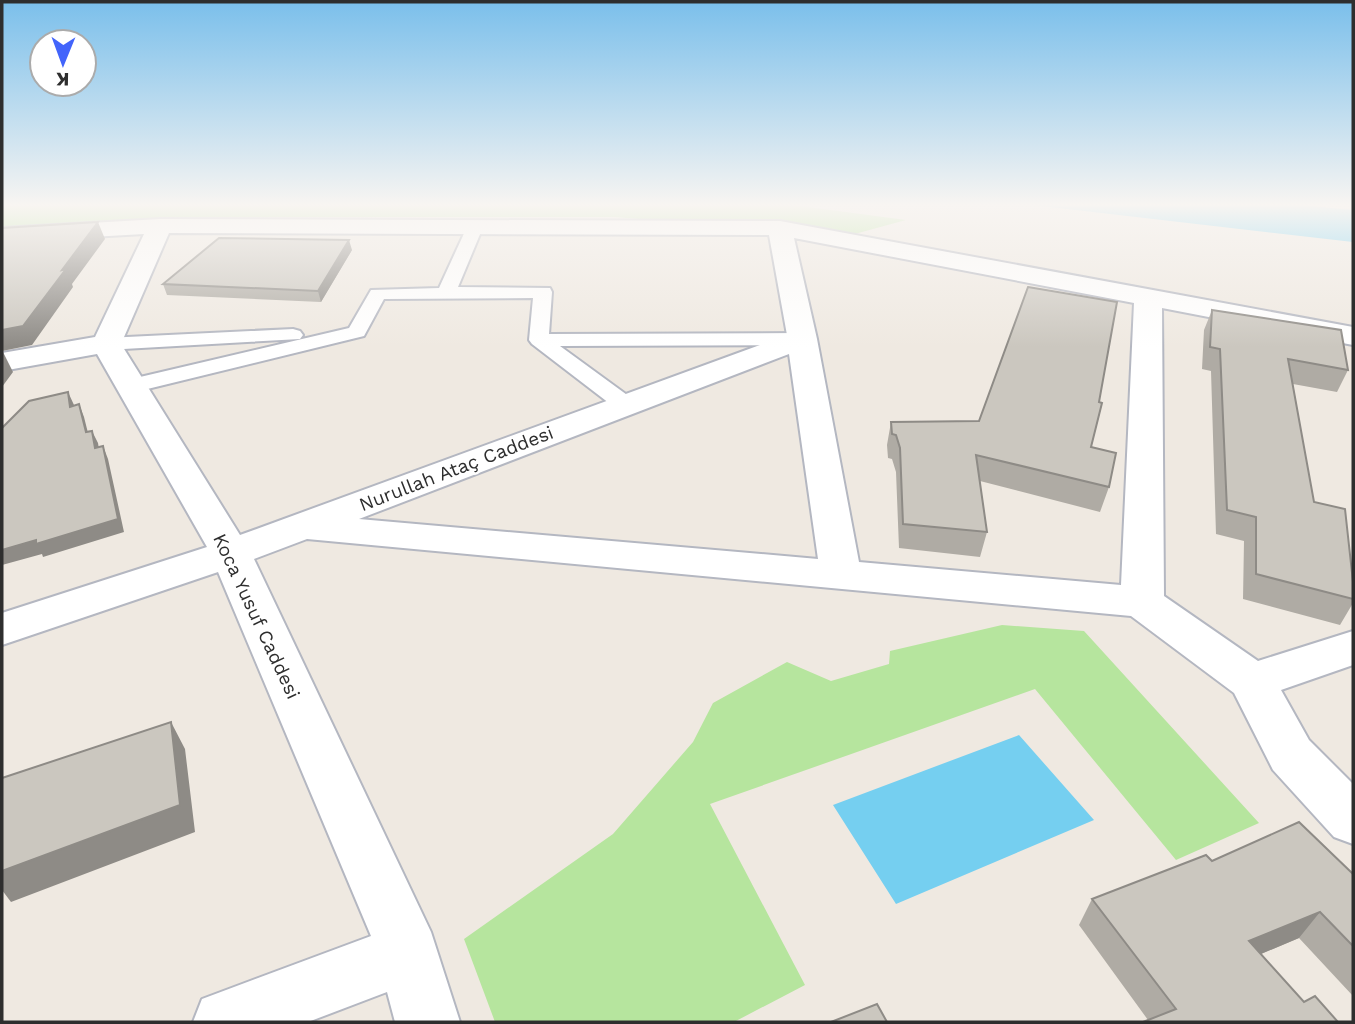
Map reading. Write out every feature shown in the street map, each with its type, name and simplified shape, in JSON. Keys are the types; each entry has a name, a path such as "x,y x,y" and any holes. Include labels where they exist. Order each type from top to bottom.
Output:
{"street":[{"path":"2,362 106,344 148,252"},
{"path":"785,252 802,339 841,576"},
{"path":"905,252 1353,336"},
{"path":"1142,601 1148,298"},
{"name":"Nurullah Ataç Caddesi","path":"2,629 231,553 802,339"},
{"name":"Koca Yusuf Caddesi","path":"106,344 231,553 409,953 427,1022"},
{"path":"301,526 1142,601 1252,681 1291,755 1353,820"},
{"path":"1252,681 1353,648"},
{"path":"225,1022 409,953"}],"lane":[{"path":"446,293 464,252"},
{"path":"131,386 358,332 378,294 543,292 539,340"},
{"path":"106,344 358,332"},
{"path":"539,340 802,339"},
{"path":"539,340 626,405"}],"green space":[{"path":"1002,625 1084,631 1259,823 1176,860 1035,689 710,804 805,985 734,1022 495,1022 464,939 613,834 693,742 713,703 787,662 831,681 889,664 890,651"}],"water":[{"path":"1019,735 1094,820 896,904 833,805"}],"building":[{"path":"2,252 76,252 23,326 2,330"},
{"path":"202,252 342,252 318,291 163,284"},
{"path":"1028,287 1117,302 1099,402 1102,403 1091,447 1116,453 1109,487 976,455 987,532 903,524 900,448 896,435 892,434 891,422 979,421"},
{"path":"1212,310 1341,330 1348,370 1288,359 1314,502 1345,509 1353,599 1256,574 1256,517 1227,510 1220,349 1210,347"},
{"path":"68,392 70,407 79,404 86,432 92,431 95,448 103,446 118,519 36,544 36,540 2,550 2,428 29,401"},
{"path":"171,722 180,805 2,871 2,778"},
{"path":"1299,822 1353,874 1353,946 1320,912 1249,941 1304,1002 1315,996 1338,1022 1143,1022 1176,1009 1092,899 1206,855 1212,861"},
{"path":"877,1004 887,1022 831,1022"}]}
